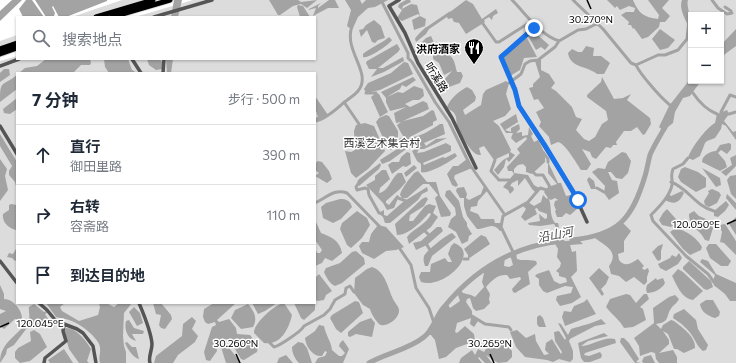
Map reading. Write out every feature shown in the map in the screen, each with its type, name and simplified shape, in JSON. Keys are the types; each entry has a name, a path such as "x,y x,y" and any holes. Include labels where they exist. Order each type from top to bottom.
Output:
{"highway":[{"path":"99,16 153,0"},
{"path":"115,16 170,0"},
{"path":"0,49 16,43"},
{"path":"0,54 16,48"}],"street":[{"path":"165,15 212,0"},
{"name":"听溪路","path":"399,0 389,6 405,33 418,63 452,118 476,168"},
{"path":"534,28 501,57 513,85 519,106 573,191 587,222"},
{"path":"0,66 16,60"},
{"path":"133,60 140,72"},
{"path":"163,72 164,60"},
{"path":"0,126 16,152"},
{"path":"0,261 16,282"},
{"path":"40,304 56,321 77,329 87,337 94,350 96,363"},
{"path":"139,304 152,341 149,358 150,363"},
{"path":"44,363 45,358 66,341 63,331 64,325"}],"green space":[{"path":"122,0 148,0 98,16 75,16"},
{"name":"西溪艺术集合村","path":"193,0 736,0 736,363 0,363 0,61 16,56 16,60 316,60 316,16 138,16"},
{"path":"16,35 16,42 0,47 0,41"}],"shaded area":[{"path":"12,0 22,0 0,21 0,11"},
{"path":"26,0 32,0 43,16 22,16 19,9"},
{"path":"35,0 107,0 69,16 58,16 53,6 52,7 55,13 54,16 45,16"},
{"path":"174,0 182,0 178,16 171,16"},
{"path":"269,0 298,0 301,2 317,0 307,8 301,4 293,6 278,15"},
{"path":"329,0 335,0 339,8 328,8 313,16 316,8 307,10 321,3 318,8"},
{"path":"345,0 360,0 362,4 366,0 388,0 375,7 368,8 358,17 353,28 351,29 347,26 351,10"},
{"path":"406,0 410,0 411,2 403,6 402,9 411,4 417,5 420,16 418,14 402,21 397,18 402,10 398,7 399,4"},
{"path":"466,0 473,4 482,19 496,9 498,13 493,16 492,20 489,17 484,20 485,22 466,34 459,23 454,22 452,18 448,19 446,15"},
{"path":"607,0 633,0 637,9 642,14 658,19 659,15 648,0 669,0 662,8 670,16 665,22 660,22 659,27 648,37 642,39 631,25 628,25 629,22 621,15 626,12 634,12 635,8 629,6 620,10 617,6 615,8"},
{"path":"682,0 688,0 688,25 682,12"},
{"path":"298,5 303,6 309,16 300,16 297,7"},
{"path":"420,16 426,19 425,26 414,30 412,20"},
{"path":"374,20 381,26 385,38 378,40 375,43 372,42 367,30 361,37 359,30 363,29"},
{"path":"426,27 429,29 426,34 416,42 415,39"},
{"path":"660,29 675,40 668,48 660,50 652,39"},
{"path":"736,29 736,46 724,55 724,42"},
{"path":"534,32 549,45 545,50 541,47 536,50 528,36"},
{"path":"431,36 435,45 442,44 445,48 444,52 454,60 457,72 461,72 463,76 460,83 449,87 443,81 452,71 444,75 439,63 433,59 433,45 421,53 418,46 426,38"},
{"path":"389,37 392,40 387,45 374,54 363,57 363,54"},
{"path":"527,38 537,57 524,58 520,70 510,76 503,59 517,44"},
{"path":"397,44 400,49 398,52 378,68 383,68 403,57 404,61 371,77 377,69 369,69 366,63 367,61"},
{"path":"586,46 594,48 593,56 601,56 610,63 604,74 597,74 576,64 569,58 568,53 572,49 582,52"},
{"path":"541,57 541,70 549,74 555,83 551,88 572,107 576,117 582,119 576,130 584,139 589,141 595,137 602,124 608,120 606,111 587,97 587,95 601,82 602,77 614,99 623,98 631,94 627,100 650,118 651,124 645,134 643,135 637,127 631,131 624,131 616,142 617,145 613,145 611,148 606,147 596,159 592,157 590,152 582,149 591,164 587,170 581,170 571,154 561,143 558,142 551,145 549,137 539,126 541,122 536,112 544,108 538,99 534,100 529,88 533,87 533,84 540,77 535,61"},
{"path":"45,60 90,60 91,63 90,65 81,65 74,72 20,72 25,68 37,66"},
{"path":"104,60 128,60 132,70 135,72 108,72 105,67"},
{"path":"147,60 161,60 162,69 156,70 149,65"},
{"path":"166,60 173,60 171,72 167,72"},
{"path":"404,62 408,63 413,74 380,90 366,93 364,89 368,83 391,73"},
{"path":"4,69 9,69 10,75 0,82 0,73"},
{"path":"16,76 16,90 0,102 1,87 3,84"},
{"path":"413,77 416,80 406,87 402,85 400,89 387,97 398,92 403,93 414,86 423,89 424,96 419,100 413,100 405,104 410,107 423,101 427,103 429,109 403,121 423,116 432,110 434,111 437,120 433,122 433,125 408,138 421,135 440,124 443,124 445,134 424,143 426,146 436,139 447,138 424,149 419,149 417,153 424,152 446,143 451,146 451,151 423,163 424,165 455,153 457,156 439,167 424,172 421,172 421,164 417,161 412,151 422,146 418,145 412,148 404,138 397,125 401,122 396,123 394,113 406,107 390,111 386,98 381,92"},
{"path":"506,81 509,83 506,94 511,109 505,116 493,121 499,126 511,150 510,152 515,155 509,162 506,159 504,167 498,175 494,170 502,161 509,157 509,153 494,160 484,146 479,148 481,155 478,155 467,144 457,125 455,114 447,107 455,96 467,87 472,90 476,97 475,101 463,110 465,115 481,105 483,94 486,90"},
{"path":"688,82 688,84 699,84 690,96 683,98 675,112 673,123 665,132 659,127 669,106"},
{"path":"376,93 379,94 388,112 380,117 371,97"},
{"path":"316,97 328,115 316,121 316,118 318,117 316,111"},
{"path":"16,99 16,110 10,114 4,113 3,109"},
{"path":"727,110 729,114 724,121 733,132 736,131 736,140 726,126 722,124 721,129 715,138 705,143 700,156 693,160 688,158 699,139 707,129 715,123 717,114"},
{"path":"516,114 518,122 505,130 511,132 511,128 519,124 520,129 516,133 522,132 522,136 528,135 529,127 533,134 531,136 534,142 538,140 544,154 545,162 532,174 526,172 526,167 523,164 518,165 514,169 514,173 528,175 534,185 539,188 536,193 525,178 518,186 518,180 512,183 510,186 513,187 514,190 510,194 508,190 503,187 514,174 512,171 508,171 507,167 520,153 517,149 527,139 526,137 516,143 511,138 513,133 506,133 500,124"},
{"path":"386,115 389,116 398,131 398,139 402,138 404,142 391,150 386,145 376,122 379,118"},
{"path":"365,123 374,126 385,151 368,169 356,178 351,173 345,151 351,152 355,150 354,131 356,125"},
{"path":"0,134 16,160 16,186 15,182 9,175 9,171 12,166 0,146"},
{"path":"405,144 407,148 405,150 390,161 382,164 380,160"},
{"path":"731,144 731,149 727,154 721,150 718,153 725,161 727,167 720,171 702,162 703,157 707,154 716,151 720,145"},
{"path":"407,152 410,153 411,164 406,167 403,166 392,174 388,165 392,162 399,162 401,157"},
{"path":"622,152 626,153 631,161 628,173 622,179 616,178 611,172 608,172 612,180 617,181 619,193 609,200 604,193 605,186 592,172 598,168 605,169 608,162"},
{"path":"736,155 736,166 726,176 721,172 732,165 730,158"},
{"path":"0,159 7,169 5,176 8,190 0,201"},
{"path":"467,159 472,168 455,175 454,178 458,185 456,187 452,185 447,174 453,166 458,166"},
{"path":"318,161 322,162 329,171 332,179 327,183 316,177 319,173 316,171 316,162"},
{"path":"548,162 558,183 561,183 566,196 571,195 577,209 570,215 566,213 562,217 557,217 554,205 555,201 558,200 555,198 551,200 549,199 552,217 555,223 558,223 559,227 557,229 554,224 540,226 529,225 528,223 540,221 539,214 545,219 547,218 547,214 539,211 537,208 535,209 537,214 525,221 521,217 526,209 522,205 528,202 534,206 541,202 543,195 547,199 548,198 544,192 548,187 557,184 548,173"},
{"path":"380,163 381,165 379,169 359,186 357,182 359,179"},
{"path":"414,165 417,168 406,177 404,173"},
{"path":"685,167 698,172 706,178 706,187 696,192 681,182 678,177 681,169"},
{"path":"702,168 720,178 721,185 716,187"},
{"path":"382,170 386,170 390,179 380,188 379,193 387,188 398,173 402,173 406,182 386,201 389,205 397,195 399,196 394,208 387,210 383,203 366,185 375,180 375,176"},
{"path":"418,171 427,182 436,182 440,196 451,213 450,216 441,217 435,198 438,195 429,184 423,184 407,198 402,198 400,195 404,187 414,173"},
{"path":"736,175 736,199 731,194 727,180 730,176"},
{"path":"589,177 594,181 596,189 591,189 587,180"},
{"path":"484,186 487,191 478,201 477,206 471,207 470,211 478,214 481,219 494,219 495,223 501,223 502,230 500,231 494,226 477,229 467,216 464,206 464,198 460,198 456,191 457,188 464,187 467,194 466,198 469,200 481,194"},
{"path":"427,187 428,191 422,194 418,200 390,223 385,223 383,217 378,213 384,210 384,215 387,216 403,202"},
{"path":"712,189 719,192 721,195 717,203 709,207 705,205 704,201 709,193 708,191"},
{"path":"450,190 459,201 463,217 472,234 469,236 468,241 462,244 456,232 448,227 451,219 456,215 455,208 445,196 446,191"},
{"path":"682,191 684,193 678,201 674,203 665,200 668,193 671,196"},
{"path":"727,194 736,203 736,210 726,198"},
{"path":"426,197 428,199 424,206 410,215 409,221 413,221 425,206 429,204 436,206 433,213 438,217 431,227 409,244 407,237 427,221 431,214 429,213 415,227 406,233 397,235 395,224"},
{"path":"340,199 348,200 352,207 341,219 333,223 323,218 321,207 326,203"},
{"path":"726,201 729,205 725,211 718,217 714,216 714,211"},
{"path":"9,205 16,205 16,230 10,228 3,220 3,214 9,210"},
{"path":"667,209 676,219 676,222 671,227 662,225 659,220"},
{"path":"357,211 367,218 370,225 362,238 351,248 347,245 340,229 342,223"},
{"path":"694,211 699,216 708,220 713,228 709,241 705,240 692,225 689,219 689,214"},
{"path":"736,217 736,235 729,224"},
{"path":"316,222 321,233 329,236 337,242 342,253 332,261 325,258 322,263 316,266 316,250 317,253 320,253 322,250 316,241"},
{"path":"622,222 631,231 624,241 624,252 618,254 619,260 626,264 638,259 644,266 642,268 644,270 648,268 649,271 647,282 644,285 634,277 626,282 619,276 611,274 609,266 613,256 609,248 594,237 607,232"},
{"path":"725,224 736,241 736,255 724,243 720,242 722,232 719,225"},
{"path":"378,225 386,227 404,247 386,251 374,259 362,253 359,246 362,242 369,242 371,234"},
{"path":"437,227 441,227 443,231 427,245 416,250 413,243 421,241"},
{"path":"676,228 688,233 694,238 702,247 701,250 690,255 683,249 670,232"},
{"path":"452,233 456,237 432,256 428,266 425,266 424,256 432,247"},
{"path":"481,235 486,237 490,244 468,259 468,255 464,249"},
{"path":"579,240 583,244 570,245 572,252 576,251 577,271 571,277 581,297 572,303 560,306 556,300 557,296 571,293 573,287 565,286 547,293 543,291 539,285 539,279 535,276 549,270 554,281 560,284 567,282 566,278 559,276 559,273 556,271 560,267 561,263 557,257 558,249 554,242"},
{"path":"454,243 462,248 464,254 462,262 448,276 439,281 430,283 421,282 419,277 421,272 430,272 431,264 445,258 448,262 452,262 448,254"},
{"path":"663,244 661,259 659,261 652,252 658,246"},
{"path":"709,244 716,244 731,261 728,266 721,266 710,258 706,248"},
{"path":"16,249 15,261 12,258 7,257 9,253 13,254"},
{"path":"356,251 364,258 365,264 342,283 335,286 333,285 328,280 324,272 326,268 340,263 352,252"},
{"path":"516,253 517,259 536,261 537,264 528,272 530,284 515,293 512,289 521,279 520,277 510,279 507,275 501,275 486,287 490,294 490,303 484,309 476,311 473,308 470,298 467,299 466,302 472,311 472,316 478,321 474,327 470,324 471,318 457,323 455,332 457,333 465,326 474,334 475,341 456,348 446,357 439,359 435,340 431,335 426,335 447,303 450,308 460,301 458,295 454,295 461,290 463,293 475,297 484,287 482,282 484,273 480,272 505,257 504,266 509,267 513,265 509,256"},
{"path":"679,253 682,258 678,264 666,271 660,268 658,264 670,258 672,255 676,257"},
{"path":"702,259 708,261 716,274 736,283 736,301 730,301 725,294 715,286 713,281 715,275 700,262"},
{"path":"689,261 711,281 713,287 707,290 704,289 683,269"},
{"path":"372,267 383,276 399,309 399,313 395,319 389,324 379,324 370,309 363,305 354,293 355,278"},
{"path":"599,268 609,277 606,284 601,289 604,294 602,296 589,278"},
{"path":"678,269 703,291 693,300 682,294 672,276"},
{"path":"319,274 332,291 326,295 324,300 316,300 316,277"},
{"path":"656,278 657,280 663,278 665,283 658,290 647,293 647,285"},
{"path":"0,285 4,294 4,299 14,303 22,315 22,318 19,320 15,319 4,329 0,326 0,314 6,311 0,309"},
{"path":"626,294 630,295 636,303 644,294 647,294 649,299 640,307 643,309 646,320 633,327 624,328 606,307 610,299"},
{"path":"675,295 679,299 670,310 666,320 656,324 661,329 663,325 671,320 674,321 691,336 695,344 695,348 684,353 674,349 668,334 663,331 669,340 669,344 659,353 673,350 677,357 677,363 659,363 656,359 655,353 651,352 640,356 639,346 634,338 654,323 653,308 669,297"},
{"path":"587,299 596,314 565,326 562,317 564,311 571,312 574,306 584,302"},
{"path":"706,300 713,300 720,312 719,316 715,318 707,315 703,311 700,304"},
{"path":"355,301 359,302 363,313 341,333 336,329 330,318 332,315"},
{"path":"34,304 44,312 46,311 47,313 45,314 50,322 41,327 30,324 14,345 7,349 6,354 0,363 3,349 24,326 29,317 29,307"},
{"path":"47,304 64,304 60,307 62,311 79,321 98,315 99,304 108,304 114,307 118,304 131,304 124,313 123,336 126,352 126,363 100,363 100,347 94,337 77,324 67,319 56,317"},
{"path":"153,304 162,304 171,315 172,319 165,329 161,328 159,325 161,315 156,314"},
{"path":"212,304 235,304 217,320 219,322 229,319 236,328 237,334 250,335 258,345 257,352 244,360 241,359 229,339 219,340 216,345 217,351 210,361 206,360 204,352 212,327 216,325 215,322 208,324 205,322 203,317 204,309"},
{"path":"248,304 255,315 255,321 253,327 241,329 231,318 235,310"},
{"path":"253,304 276,304 265,311 258,314"},
{"path":"280,304 285,304 292,315 289,325 280,339 275,342 264,343 254,333 255,329 265,315"},
{"path":"294,304 315,304 315,310 304,320 301,318"},
{"path":"134,307 140,313 143,323 137,326 129,312"},
{"path":"684,309 696,320 698,329 708,345 706,350 703,351 687,329 673,318 674,314"},
{"path":"540,315 543,318 546,327 539,327 537,324 537,317"},
{"path":"192,317 196,321 192,329 198,336 195,342 178,355 173,363 154,363 156,356 182,336 183,324"},
{"path":"371,318 375,323 372,337 356,334 350,337 348,336 348,332 360,322"},
{"path":"601,319 606,324 595,326 570,339 569,341 573,351 573,359 570,362 559,359 553,362 525,357 516,347 510,332 517,330 526,338 535,334 536,341 544,355 549,354 545,350 546,343 552,339 561,354 562,352 555,341 554,332 559,331 565,340 566,338 558,323 561,324 568,335 571,329"},
{"path":"129,320 134,328 144,331 143,334 132,334 136,341 128,336 126,330 125,324 126,321"},
{"path":"319,325 324,326 332,350 339,356 342,356 345,353 339,346 343,340 349,349 343,363 315,363 318,358 325,356 327,352 325,351 322,356 316,355 308,348 305,338 315,331"},
{"path":"66,328 77,332 84,338 91,349 87,361 89,363 79,363 69,349 64,331"},
{"path":"34,330 40,334 47,347 30,361 20,363 15,358 15,352 18,348 31,341 30,332"},
{"path":"604,333 608,336 588,341 581,346 611,338 615,339 616,343 585,353 584,355 589,356 600,352 602,355 601,358 590,362 584,362 581,358 578,343"},
{"path":"621,338 624,338 629,343 639,359 636,362 641,363 635,363 620,342"},
{"path":"495,340 502,340 512,351 512,357 507,362 498,363 486,355 492,363 485,363 479,357 478,358 482,363 459,363 461,358 472,350 475,355 478,349 484,352"},
{"path":"127,342 132,347 136,347 139,359 132,355 125,343"},
{"path":"298,342 303,343 307,348 312,363 299,363 296,360 292,347"},
{"path":"226,344 241,363 226,363 221,347"},
{"path":"64,349 73,363 50,363 48,360"},
{"path":"286,355 293,363 277,363 279,358"},
{"path":"651,355 655,363 643,363 642,361 644,357"}],"waterway":[{"path":"381,0 408,53 408,58 412,62 435,102 449,122 470,165 505,215"},
{"path":"512,0 539,29 559,41"},
{"path":"573,0 603,29 631,63 636,65 658,55 665,55 678,50 687,39 688,30"},
{"path":"712,0 718,8 727,14 732,13"},
{"path":"725,7 731,11"},
{"path":"428,28 450,13"},
{"path":"481,21 496,42 499,42 532,21"},
{"path":"509,83 521,74 525,64 530,61 538,60 555,47 559,41 578,30 586,29 598,23"},
{"path":"316,121 325,117 356,93 362,84 360,69 351,44 350,35 352,26"},
{"path":"636,65 653,88 673,107"},
{"path":"366,93 376,93"},
{"path":"693,93 698,100 717,114"},
{"path":"721,112 730,95 736,97"},
{"path":"344,102 359,124"},
{"path":"729,114 736,112"},
{"name":"沿山河","path":"572,240 588,238 612,229 629,214 640,191 646,174 650,155 666,125"},
{"path":"543,152 548,159 548,162"},
{"path":"688,158 683,164 673,169 671,189 664,201 651,215 653,221 686,256 708,274 716,285"},
{"path":"495,160 491,171 499,180 509,180"},
{"path":"534,173 536,175 543,175 550,187"},
{"path":"671,182 682,188 707,209 714,211"},
{"path":"358,184 356,187 357,190 365,188 368,189 369,195 379,213"},
{"path":"514,254 501,227 503,216 528,202 540,188 547,190"},
{"path":"597,188 604,192"},
{"path":"316,202 331,194 338,192 347,193 381,228"},
{"path":"398,198 406,201"},
{"path":"425,231 428,234"},
{"name":"沿山河","path":"369,363 411,345 424,337 430,331 441,311 456,293 469,281 496,262 527,248 562,241"},
{"path":"427,245 430,250"},
{"path":"398,246 411,265 416,288 429,308 434,323"},
{"path":"270,343 274,347 277,346 295,335 304,326 324,315 330,309 335,300 345,294 346,288 350,286 354,292"},
{"path":"472,316 485,324 509,327 511,330"}],"place":[{"name":"洪府酒家","path":"474,65"}],"route":[{"path":"534,28 501,57 515,90 519,106 552,156 578,200"}]}
